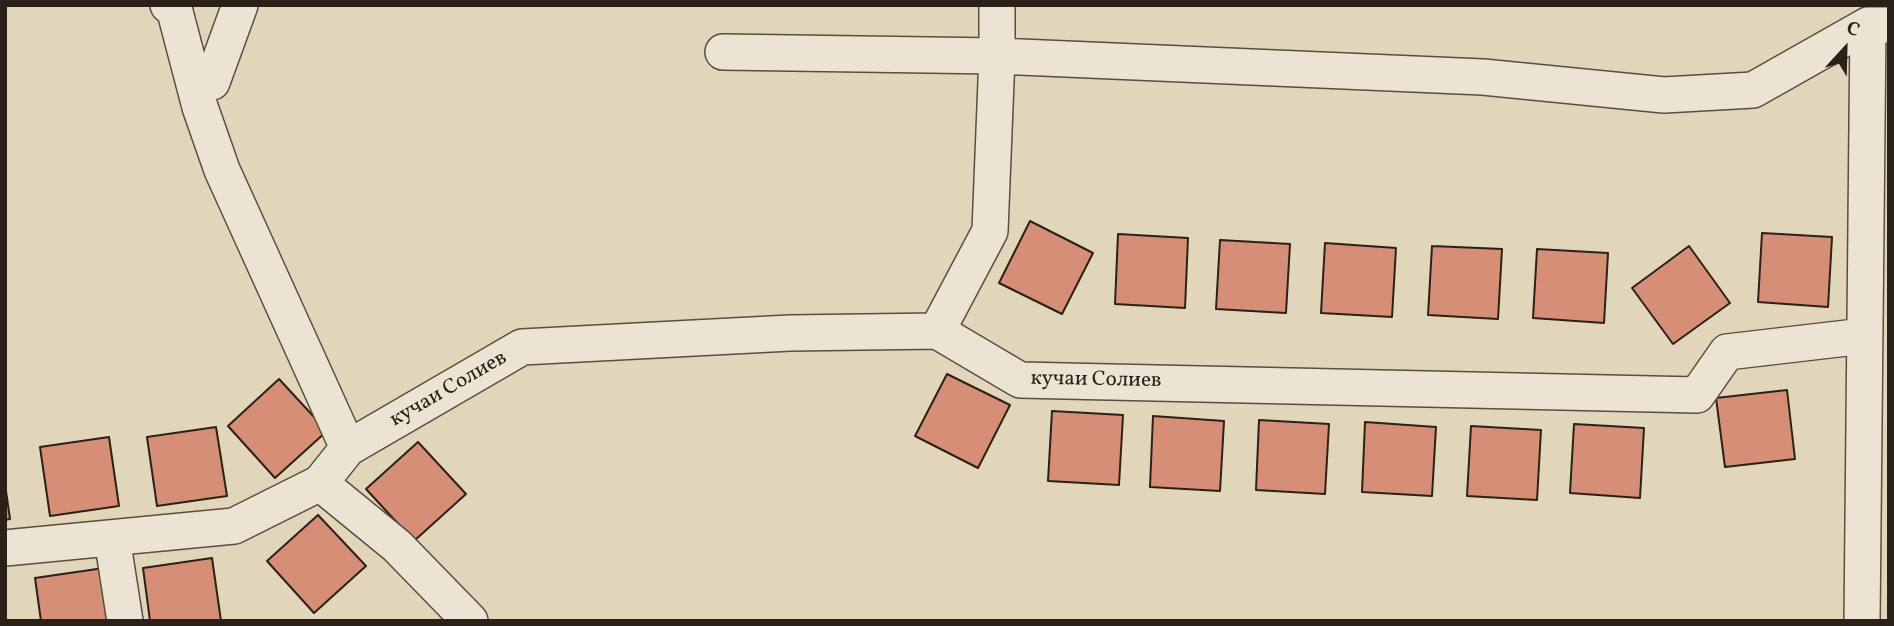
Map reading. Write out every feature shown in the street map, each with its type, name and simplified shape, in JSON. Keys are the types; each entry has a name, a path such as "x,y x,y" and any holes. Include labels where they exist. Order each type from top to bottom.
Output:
{"street":[{"path":"168,5 174,8 222,170 348,448"},
{"path":"195,86 212,82 240,5"},
{"path":"937,331 990,231 997,5"},
{"path":"723,52 997,56 1483,77 1664,95 1753,90 1879,25"},
{"path":"1862,621 1876,374 1864,336 1879,25"},
{"name":"кучаи Солиев","path":"5,548 234,526 320,483 348,448 522,347 790,333 937,331 1020,380 1697,394 1727,352 1864,336"},
{"path":"320,483 397,546 470,621"},
{"path":"112,538 125,621"}],"building":[{"path":"1030,221 1093,253 1062,314 999,283"},
{"path":"1762,233 1832,237 1828,307 1758,302"},
{"path":"1118,234 1188,238 1185,308 1115,304"},
{"path":"1220,240 1290,244 1286,313 1216,309"},
{"path":"1325,243 1396,248 1392,317 1321,313"},
{"path":"1432,246 1502,249 1498,319 1428,315"},
{"path":"1689,246 1730,303 1673,344 1632,288"},
{"path":"1537,249 1608,253 1604,323 1533,318"},
{"path":"947,374 1010,405 978,468 915,436"},
{"path":"279,379 327,431 275,478 228,426"},
{"path":"1787,390 1795,459 1725,467 1716,398"},
{"path":"1052,411 1123,415 1119,485 1048,481"},
{"path":"1153,416 1224,421 1220,491 1150,487"},
{"path":"1259,420 1329,424 1325,494 1256,490"},
{"path":"1365,422 1436,427 1432,496 1362,492"},
{"path":"1574,424 1644,428 1640,498 1570,493"},
{"path":"1471,426 1541,430 1537,500 1467,496"},
{"path":"216,427 227,496 157,506 147,437"},
{"path":"109,437 119,506 50,516 40,447"},
{"path":"418,442 466,494 414,541 366,489"},
{"path":"5,484 10,519 5,520"},
{"path":"318,515 366,566 314,613 267,561"},
{"path":"212,558 221,621 150,621 143,568"},
{"path":"104,568 112,621 41,621 35,578"}]}
